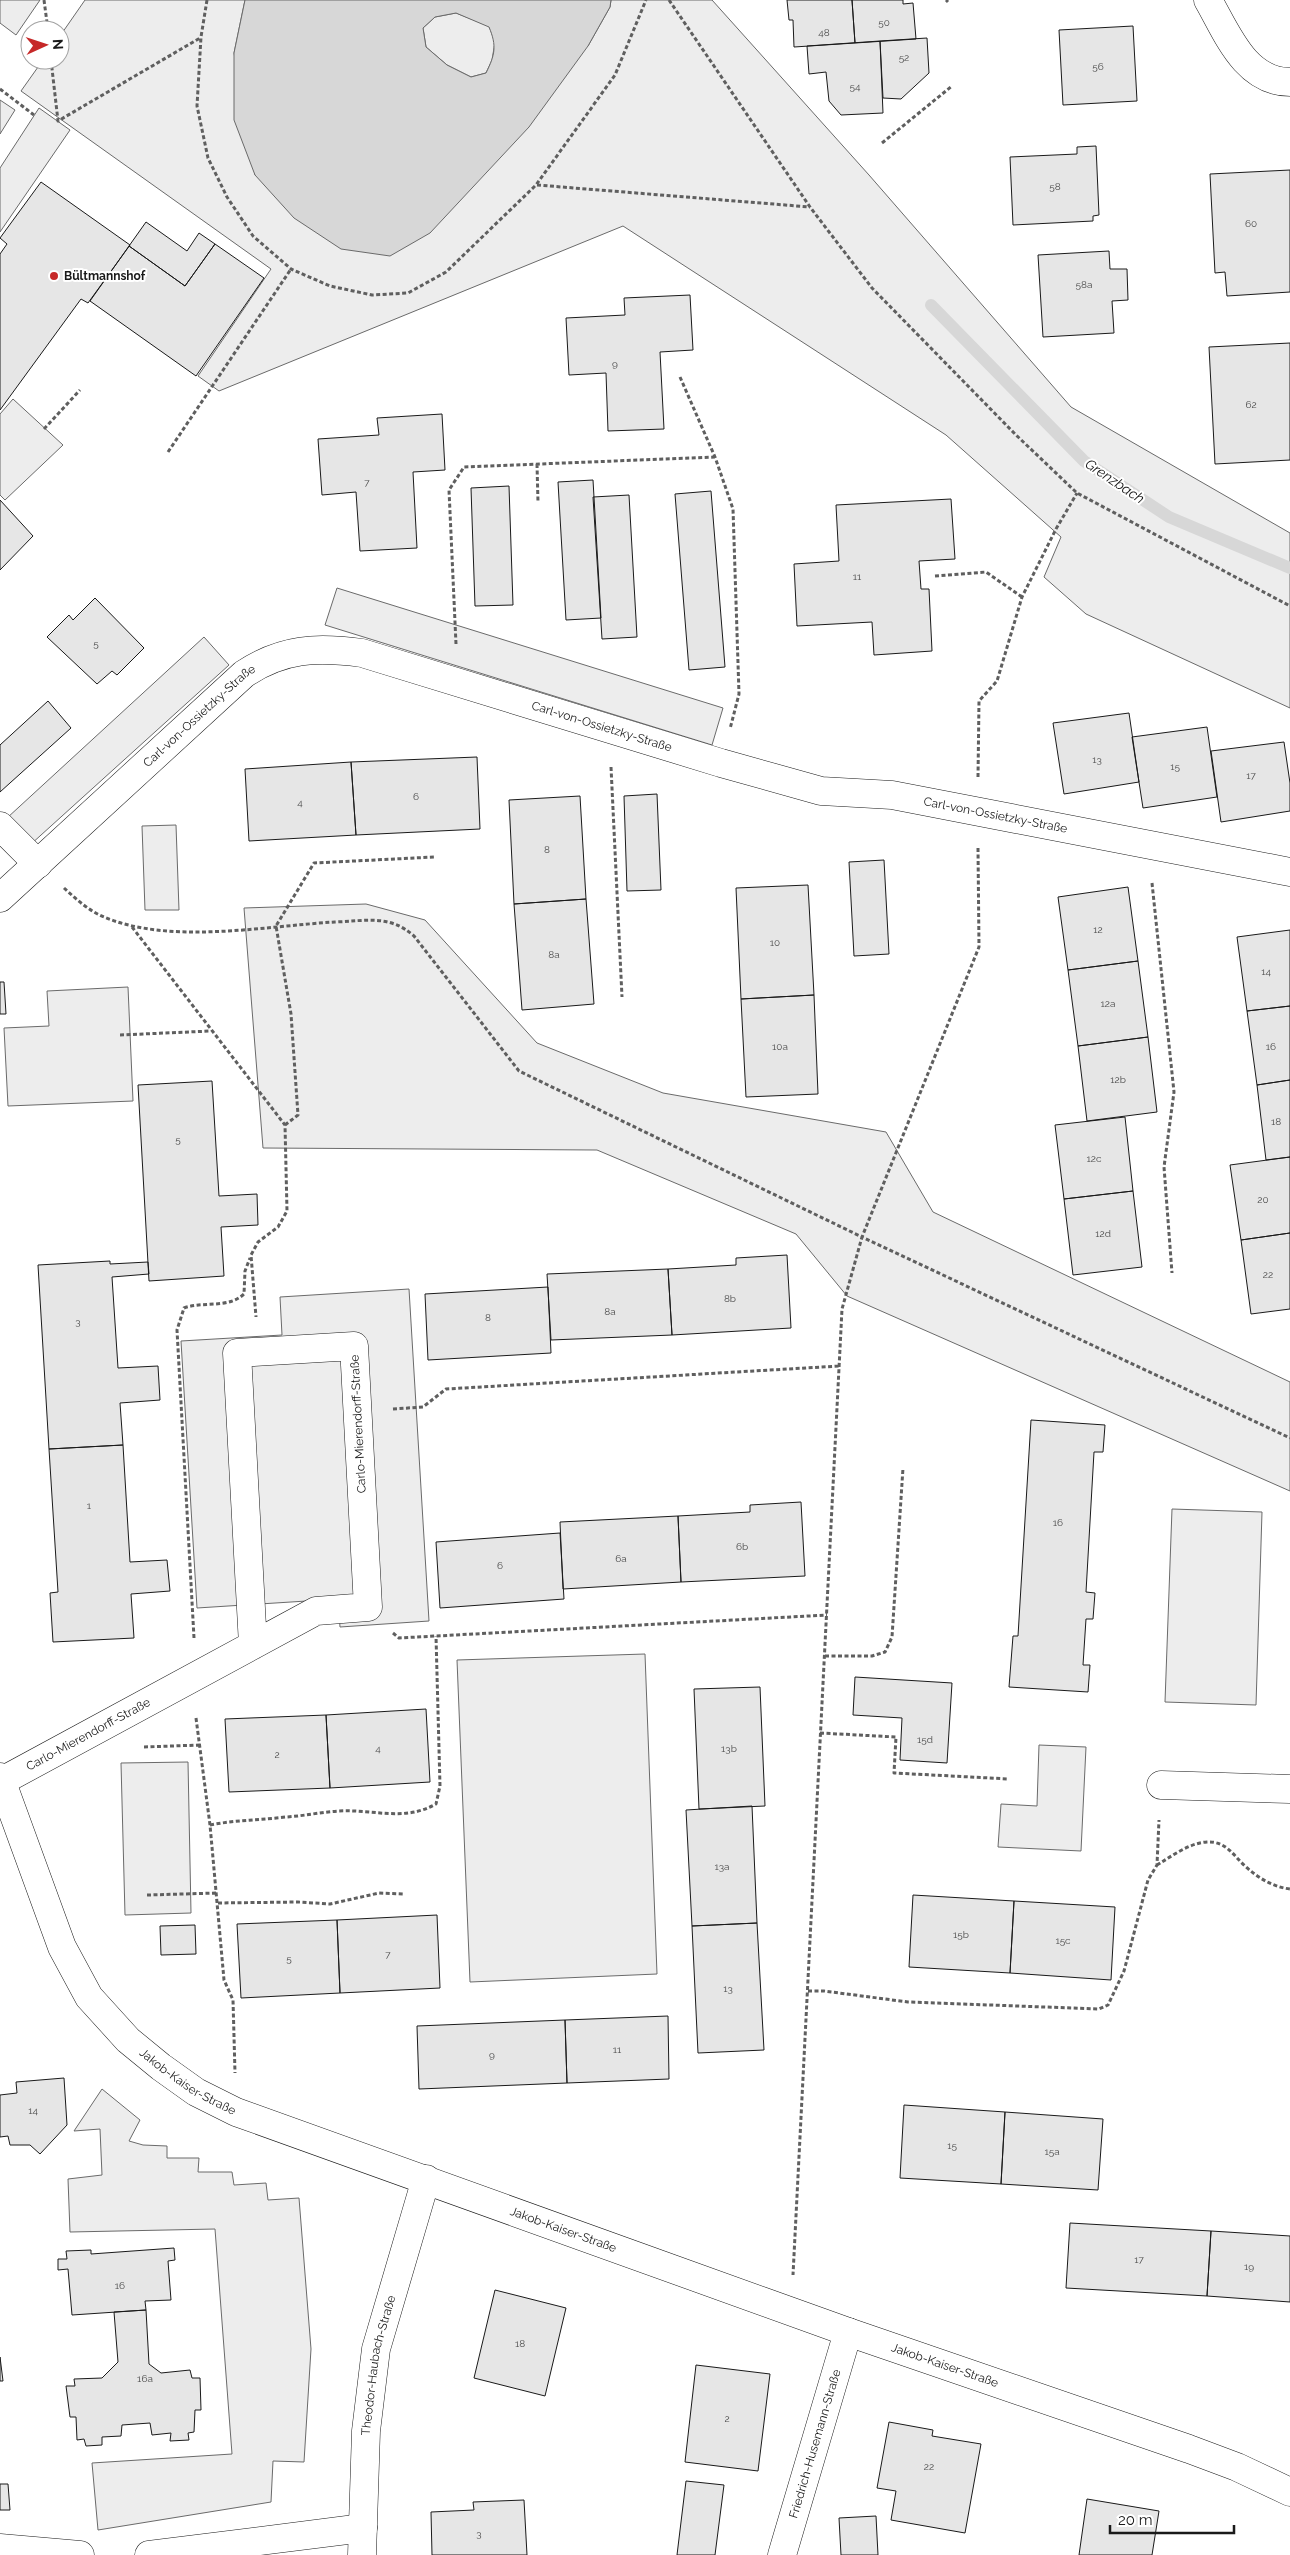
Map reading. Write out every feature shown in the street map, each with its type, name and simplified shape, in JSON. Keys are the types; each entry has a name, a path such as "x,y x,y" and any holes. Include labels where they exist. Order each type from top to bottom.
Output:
{"street":[{"path":"1208,0 1242,59 1254,70 1271,79 1290,82"},
{"name":"Carl-von-Ossietzky-Straße","path":"0,898 244,674 264,661 288,653 325,648 362,653 721,763 822,791 892,795 1290,872"},
{"path":"0,826 38,864"},
{"name":"Carlo-Mierendorff-Straße","path":"1,1779 316,1611 368,1607 354,1346 237,1353 252,1645"},
{"name":"Jakob-Kaiser-Straße","path":"1,1779 62,1947 89,1997 128,2040 196,2092 236,2112 848,2332 1189,2449 1237,2467 1290,2492"},
{"path":"1161,1785 1290,1789"},
{"name":"Theodor-Haubach-Straße","path":"362,2555 366,2431 376,2349 426,2179"},
{"name":"Friedrich-Husemann-Straße","path":"782,2555 848,2332"},
{"path":"149,2555 363,2528"},
{"path":"0,2548 80,2555"}],"path":[{"path":"44,0 47,20"},
{"path":"208,0 201,37 197,106 208,158 227,197 253,236 291,269 330,286 372,295 408,292 446,272 536,185 615,75 646,0"},
{"path":"670,0 810,207 872,288 1016,435 1077,493 1290,606"},
{"path":"52,70 58,121 201,37"},
{"path":"882,143 952,86"},
{"path":"0,89 34,116"},
{"path":"536,185 810,207"},
{"path":"168,452 291,269"},
{"path":"680,377 715,457 733,509 739,694 721,763"},
{"path":"44,429 80,390"},
{"path":"458,682 449,490 464,467 715,457"},
{"path":"537,464 538,502"},
{"path":"791,2311 842,1309 862,1237 980,947 979,701 997,681 1022,597 1056,529 1077,493"},
{"path":"935,576 986,572 1022,597"},
{"path":"609,729 622,997"},
{"path":"1148,845 1174,1092 1164,1167 1172,1274"},
{"path":"285,1124 298,1115 291,1014 276,926 314,863 434,857"},
{"path":"38,864 78,901 102,917 132,926 178,931 223,932 276,926 384,920 403,926 414,936 519,1071 862,1237 1290,1438"},
{"path":"132,926 211,1031 285,1124 287,1211 278,1227 258,1242 251,1255 245,1271 244,1294 237,1300 193,1305 184,1308 177,1330 192,1678 210,1825 224,1980 233,2000 236,2112"},
{"path":"120,1035 211,1031"},
{"path":"251,1255 255,1307"},
{"path":"358,1412 423,1407 446,1389 839,1366"},
{"path":"825,1656 872,1656 885,1652 892,1637 903,1468"},
{"path":"368,1607 398,1638 827,1615"},
{"path":"210,1825 240,1820 284,1818 340,1810 390,1814 421,1813 436,1804 440,1786 436,1636"},
{"path":"820,1733 896,1737 894,1773 1009,1779"},
{"path":"135,1747 200,1745"},
{"path":"808,1991 824,1991 908,2002 1099,2009 1108,2005 1116,1992 1124,1971 1148,1880 1157,1865 1161,1785"},
{"path":"1157,1865 1186,1848 1207,1842 1220,1844 1231,1849 1244,1865 1264,1881 1290,1889"},
{"path":"147,1895 217,1893"},
{"path":"218,1903 298,1902 330,1904 379,1893 403,1894"}],"shaded area":[{"path":"0,0 40,0 26,20 20,20 20,29 16,35 0,23"},
{"path":"85,0 245,0 234,53 255,175 588,46 610,7 611,0 712,0 869,175 1071,407 1290,533 1290,708 1086,614 1044,577 1061,537 946,435 623,226 219,391 198,376 271,269 21,91 36,70 70,70 70,22"},
{"path":"245,0 611,0 610,7 588,46 529,127 430,233 390,256 341,249 294,218 255,175 234,120 234,53","holes":["456,13 489,27 494,50 486,73 471,77 447,65 426,47 423,28 435,17"]},
{"path":"456,13 489,26 495,42 492,60 486,73 471,77 447,65 426,47 423,28 435,17"},
{"path":"0,100 15,110 0,134"},
{"path":"39,108 70,130 0,232 0,168"},
{"path":"13,399 63,445 5,500 0,495 0,414"},
{"path":"337,588 723,708 712,745 325,625"},
{"path":"204,637 229,665 30,845 7,818"},
{"path":"176,825 179,910 145,910 142,826"},
{"path":"366,904 425,920 537,1043 663,1093 886,1132 933,1212 1290,1382 1290,1491 847,1296 796,1234 597,1150 263,1148 244,908"},
{"path":"128,987 133,1101 8,1106 4,1028 49,1026 47,991"},
{"path":"409,1289 429,1621 340,1627 338,1599 197,1608 181,1341 282,1335 280,1297"},
{"path":"1172,1509 1262,1512 1256,1705 1165,1702"},
{"path":"645,1654 657,1974 470,1982 457,1660"},
{"path":"1039,1745 1086,1747 1081,1851 998,1847 1001,1804 1037,1806"},
{"path":"188,1762 191,1913 125,1915 121,1763"},
{"path":"102,2089 140,2120 129,2141 143,2145 167,2146 167,2158 199,2158 198,2172 232,2172 234,2185 266,2183 268,2200 299,2198 311,2349 304,2462 273,2461 271,2502 98,2530 92,2463 232,2454 215,2229 70,2232 68,2179 102,2175 100,2129 74,2131"}],"building":[{"path":"787,0 852,0 855,43 794,47 793,20 789,20"},
{"path":"852,0 903,0 903,4 913,3 916,39 855,43"},
{"path":"1133,26 1137,101 1063,105 1059,30"},
{"path":"927,38 929,73 901,99 883,98 880,41"},
{"path":"880,41 883,113 841,115 829,101 826,72 809,74 807,46"},
{"path":"1096,146 1099,215 1093,216 1093,221 1013,225 1010,157 1077,154 1077,147"},
{"path":"1290,170 1290,292 1227,296 1225,272 1215,273 1210,174"},
{"name":"Bültmannshof","path":"41,182 130,245 88,303 81,299 0,410 0,254 7,244 0,238"},
{"path":"146,222 187,251 199,233 215,244 185,286 129,246"},
{"path":"215,244 264,278 196,376 90,301 129,246 185,286"},
{"path":"1109,251 1110,269 1127,269 1128,300 1112,301 1114,333 1043,337 1038,255"},
{"path":"690,295 693,350 660,352 664,429 608,431 606,373 569,375 566,318 625,315 624,298"},
{"path":"1290,343 1290,460 1215,464 1209,347"},
{"path":"442,414 445,470 413,472 417,548 360,551 356,492 322,495 318,439 379,435 377,418"},
{"path":"593,480 601,618 566,620 558,482"},
{"path":"509,486 513,605 475,606 471,488"},
{"path":"711,491 725,667 689,670 675,494"},
{"path":"629,495 637,637 602,639 593,497"},
{"path":"951,499 955,559 919,561 921,589 929,589 932,651 874,655 872,622 797,626 794,564 839,561 836,505"},
{"path":"0,500 33,536 0,570"},
{"path":"95,598 144,648 117,675 112,671 97,684 47,637 69,615 73,620"},
{"path":"48,701 71,728 0,792 0,745"},
{"path":"1129,713 1139,782 1064,794 1053,723"},
{"path":"1207,727 1217,797 1143,808 1132,737"},
{"path":"1284,742 1290,783 1290,811 1221,822 1211,751"},
{"path":"477,757 480,829 356,835 351,762"},
{"path":"351,762 356,835 249,841 245,769"},
{"path":"657,794 661,890 627,891 624,796"},
{"path":"580,796 586,899 514,904 509,800"},
{"path":"884,860 889,954 854,956 849,862"},
{"path":"808,885 814,995 741,999 736,888"},
{"path":"1128,887 1138,961 1068,970 1058,897"},
{"path":"586,899 594,1004 522,1010 514,904"},
{"path":"1290,930 1290,1006 1247,1011 1237,937"},
{"path":"1138,961 1148,1037 1078,1046 1068,970"},
{"path":"0,982 4,982 6,1014 0,1014"},
{"path":"814,995 818,1094 746,1097 741,999"},
{"path":"1290,1006 1290,1080 1257,1085 1247,1011"},
{"path":"1148,1037 1157,1112 1087,1121 1078,1046"},
{"path":"1290,1080 1290,1157 1266,1160 1257,1085"},
{"path":"212,1081 219,1196 257,1194 258,1225 221,1227 224,1276 149,1281 138,1085"},
{"path":"1125,1117 1133,1191 1064,1199 1055,1125"},
{"path":"1290,1157 1290,1233 1241,1240 1230,1165"},
{"path":"1133,1191 1142,1267 1073,1275 1064,1199"},
{"path":"1290,1233 1290,1309 1251,1314 1241,1240"},
{"path":"787,1255 791,1328 672,1335 668,1269 736,1265 736,1258"},
{"path":"110,1261 110,1264 148,1262 149,1274 112,1277 118,1368 158,1366 160,1400 120,1403 123,1445 49,1449 38,1265"},
{"path":"668,1269 672,1335 551,1340 547,1274"},
{"path":"548,1287 551,1353 428,1360 425,1294"},
{"path":"1031,1420 1105,1425 1103,1452 1094,1452 1086,1592 1095,1593 1093,1619 1086,1619 1083,1665 1090,1665 1088,1692 1009,1687 1013,1636 1018,1636"},
{"path":"123,1445 130,1562 167,1560 170,1591 131,1594 134,1638 53,1642 50,1593 58,1592 49,1449"},
{"path":"801,1502 805,1576 681,1582 678,1516 750,1512 750,1505"},
{"path":"678,1516 681,1582 563,1589 560,1522"},
{"path":"560,1533 564,1599 440,1608 436,1542"},
{"path":"855,1677 952,1683 947,1763 900,1760 902,1718 853,1715"},
{"path":"760,1687 765,1806 699,1809 694,1689"},
{"path":"426,1709 430,1782 330,1788 326,1715"},
{"path":"326,1715 330,1788 229,1792 225,1719"},
{"path":"752,1806 757,1923 692,1926 686,1810"},
{"path":"913,1895 1014,1901 1010,1973 909,1967"},
{"path":"1014,1901 1115,1907 1111,1980 1010,1973"},
{"path":"437,1915 440,1988 340,1993 337,1920"},
{"path":"337,1920 340,1993 241,1998 237,1924"},
{"path":"757,1923 764,2050 698,2053 692,1926"},
{"path":"195,1925 196,1954 161,1955 160,1926"},
{"path":"668,2016 669,2079 567,2083 565,2020"},
{"path":"565,2020 567,2083 419,2089 417,2026"},
{"path":"64,2078 67,2125 40,2154 30,2145 10,2145 8,2136 0,2137 0,2095 17,2093 16,2082"},
{"path":"904,2105 1005,2112 1001,2184 900,2178"},
{"path":"1005,2112 1103,2119 1098,2190 1001,2184"},
{"path":"1070,2223 1211,2231 1207,2296 1066,2288"},
{"path":"1211,2231 1290,2236 1290,2302 1207,2296"},
{"path":"174,2248 175,2260 168,2261 171,2300 145,2301 146,2310 72,2315 68,2269 58,2270 58,2259 67,2259 66,2251 91,2250 91,2254"},
{"path":"495,2290 566,2308 545,2396 474,2378"},
{"path":"146,2310 149,2364 161,2373 190,2370 192,2378 200,2378 201,2410 195,2410 194,2432 188,2433 189,2440 170,2441 171,2433 152,2435 150,2423 122,2425 121,2436 102,2437 102,2445 86,2446 84,2439 77,2440 76,2417 70,2417 66,2386 75,2386 74,2379 102,2378 118,2362 114,2312"},
{"path":"0,2357 3,2381 0,2381"},
{"path":"696,2365 770,2374 758,2471 685,2462"},
{"path":"889,2422 933,2430 932,2436 981,2444 965,2533 891,2520 896,2491 877,2488"},
{"path":"686,2481 724,2485 715,2555 677,2555"},
{"path":"0,2484 8,2484 10,2510 0,2510"},
{"path":"1087,2499 1159,2511 1152,2555 1079,2555"},
{"path":"524,2500 527,2555 432,2555 431,2512 474,2510 473,2502"},
{"path":"876,2516 878,2555 841,2555 839,2518"}],"waterway":[{"name":"Grenzbach","path":"931,305 1084,461 1169,517 1290,568"}],"place":[{"name":"Bültmannshof","path":"54,276"}]}
